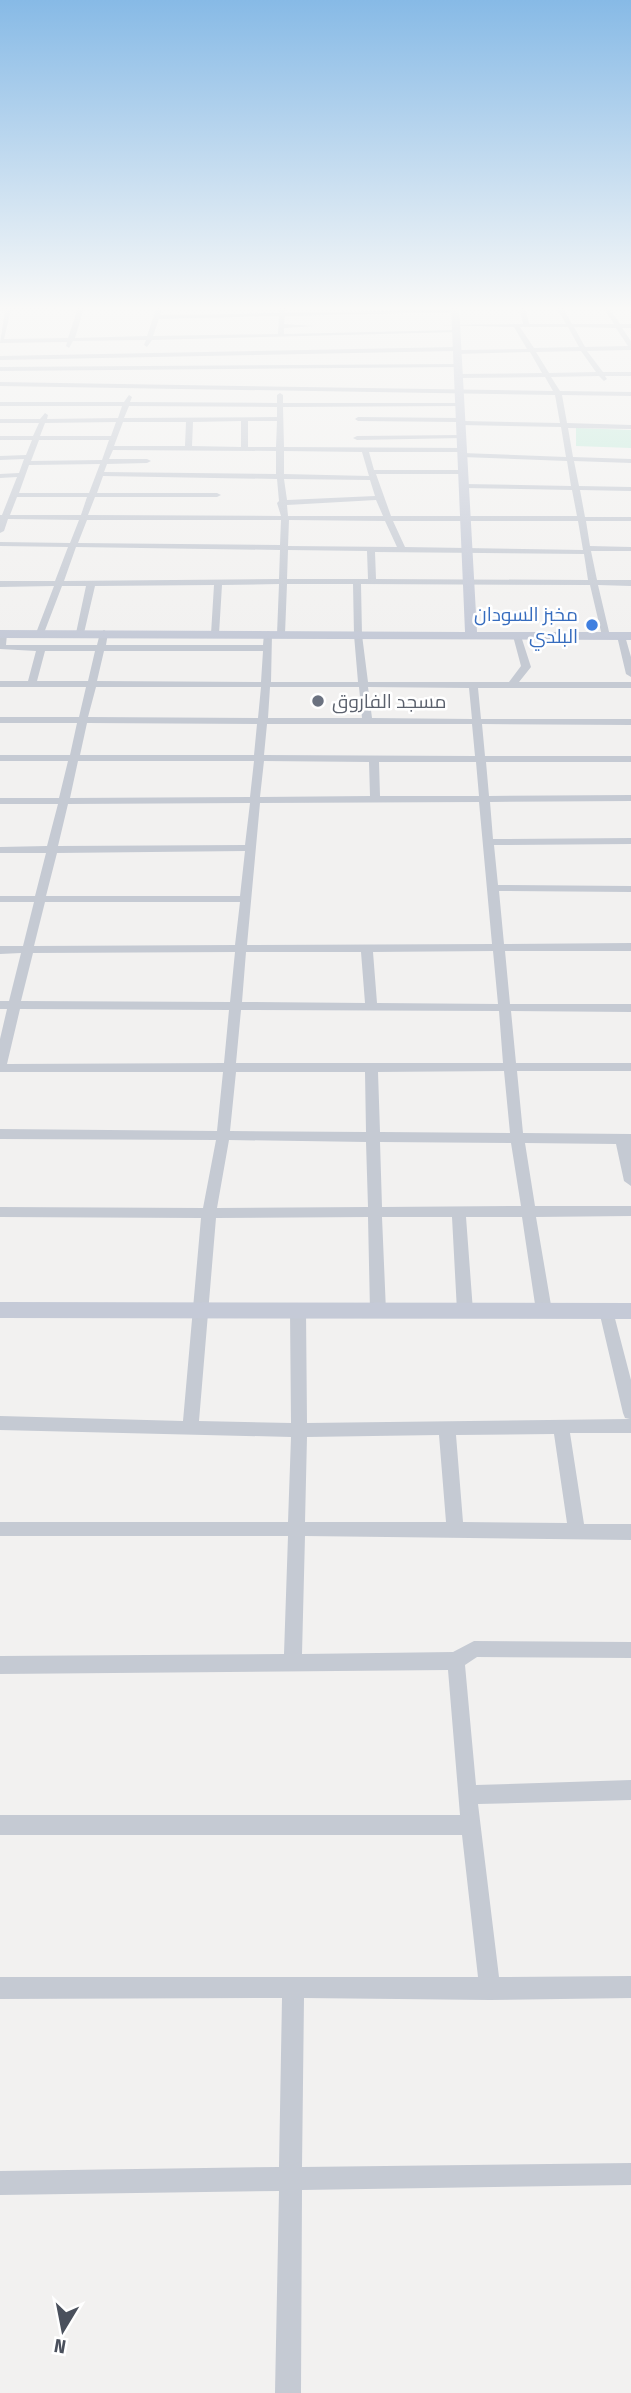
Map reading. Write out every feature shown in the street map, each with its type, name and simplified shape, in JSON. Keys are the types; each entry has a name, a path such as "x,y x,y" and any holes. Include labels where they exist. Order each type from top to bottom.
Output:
{"street":[{"path":"0,531 3,517 44,418"},
{"path":"461,418 471,635"},
{"path":"564,418 593,582 606,636"},
{"path":"188,449 190,419"},
{"path":"244,419 244,449"},
{"path":"0,421 281,419 280,476 285,519 283,582 261,720 230,1068 223,1137 209,1213 190,1428"},
{"path":"401,548 356,438 358,419 631,427"},
{"path":"40,633 120,420"},
{"path":"356,438 461,437"},
{"path":"0,438 114,438"},
{"path":"110,448 361,450 631,461"},
{"path":"143,476 151,448"},
{"path":"0,458 148,461"},
{"path":"101,474 280,476 463,472"},
{"path":"0,476 21,475"},
{"path":"215,516 219,476"},
{"path":"464,486 631,489"},
{"path":"0,500 93,495 216,495"},
{"path":"282,503 379,498"},
{"path":"3,517 631,519"},
{"path":"0,544 631,549"},
{"path":"371,549 372,582"},
{"path":"0,584 357,581 631,583"},
{"path":"357,581 358,635 367,720"},
{"path":"80,633 91,583"},
{"path":"215,634 218,583"},
{"path":"104,633 0,1067 631,1067"},
{"path":"272,638 149,633 2,634 1,647 146,648 272,638 358,635 626,636 631,674"},
{"path":"146,648 149,633"},
{"path":"513,684 526,667 517,636"},
{"path":"32,684 41,648"},
{"path":"0,684 631,685"},
{"path":"473,684 517,1137 531,1212 544,1311"},
{"path":"0,720 631,722"},
{"path":"0,758 631,759"},
{"path":"374,758 375,800"},
{"path":"0,801 631,798"},
{"path":"488,842 631,841"},
{"path":"0,850 251,848"},
{"path":"492,888 631,889"},
{"path":"0,899 246,900"},
{"path":"367,947 371,1006"},
{"path":"0,950 631,947"},
{"path":"0,1005 236,1004 503,1009 631,1008"},
{"path":"371,1068 378,1311"},
{"path":"0,1134 626,1139 631,1181"},
{"path":"0,1212 631,1211"},
{"path":"459,1212 465,1311"},
{"path":"0,1310 631,1311"},
{"path":"293,1662 299,1430 298,1311"},
{"path":"607,1311 631,1413"},
{"path":"0,1423 299,1430 631,1426"},
{"path":"561,1427 577,1532"},
{"path":"447,1428 455,1529"},
{"path":"0,1529 455,1529 631,1532"},
{"path":"0,1665 456,1661 474,1649 631,1650"},
{"path":"456,1661 467,1795 490,1989"},
{"path":"467,1795 631,1790"},
{"path":"0,1825 472,1825"},
{"path":"0,1988 631,1987"},
{"path":"288,2393 293,1989"},
{"path":"0,2183 631,2174"}],"green space":[{"path":"576,428 631,430 631,448 576,446"}],"place":[{"name":"مخبز السودان البلدي","path":"592,625"},
{"name":"مسجد الفاروق","path":"318,701"}]}
